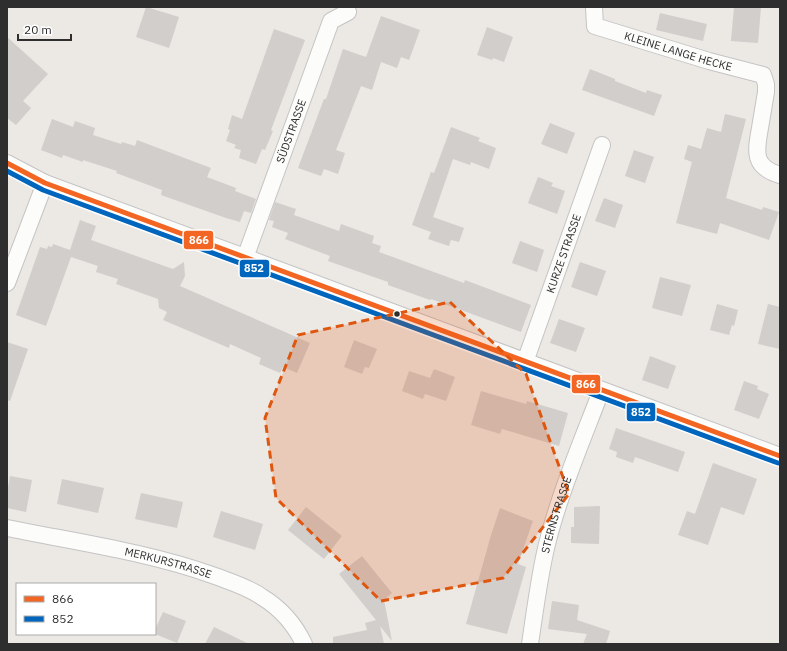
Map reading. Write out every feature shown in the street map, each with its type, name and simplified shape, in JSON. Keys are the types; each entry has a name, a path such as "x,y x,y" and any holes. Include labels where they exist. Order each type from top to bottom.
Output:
{"street":[{"name":"KLEINE LANGE HECKE","path":"594,7 595,26 709,61 763,75 766,84 766,92 756,150 760,164 768,170 780,175"},
{"name":"SÜDSTRASSE","path":"245,258 331,21 348,12"},
{"name":"KURZE STRASSE","path":"525,362 602,145"},
{"path":"7,163 45,183 601,391 780,456"},
{"path":"7,283 45,183"},
{"name":"STERNSTRASSE","path":"530,644 546,545 562,494 601,391"},
{"name":"MERKURSTRASSE","path":"7,528 161,559 196,569 242,586 262,596 277,607 290,621 304,644"}],"highlighted area":[{"path":"450,302 526,374 569,494 503,578 381,601 276,498 265,418 298,335"}],"building":[{"path":"146,7 179,17 169,48 136,37"},
{"path":"734,7 761,7 758,43 731,41"},
{"path":"660,13 707,24 703,41 656,30"},
{"path":"381,16 420,30 409,60 401,57 397,68 381,62 372,90 361,86 336,150 345,153 338,174 324,169 321,176 298,168 324,99 326,99 343,49 366,57"},
{"path":"487,27 513,37 504,62 477,55"},
{"path":"274,29 305,40 271,130 273,131 265,150 262,149 256,164 239,158 241,150 234,148 236,145 226,141 230,130 228,129 232,115 242,119"},
{"path":"7,37 48,74 23,101 31,108 16,125 7,118"},
{"path":"590,69 646,93 647,90 662,95 654,116 582,90"},
{"path":"725,114 746,119 726,198 762,210 763,207 779,212 769,240 720,223 717,234 676,223 692,162 684,159 688,145 701,149 707,128 721,132"},
{"path":"52,119 73,127 75,121 95,128 93,135 121,144 122,142 135,146 137,140 211,168 207,177 236,188 235,191 256,199 251,213 244,211 240,222 226,218 161,195 162,190 116,173 117,171 63,155 62,158 41,150"},
{"path":"550,123 575,133 567,154 541,144"},
{"path":"451,127 480,138 478,141 496,148 489,169 471,162 470,165 453,159 433,217 464,228 459,242 451,240 449,246 428,239 431,232 412,225 431,172 434,173"},
{"path":"634,150 654,157 645,183 625,176"},
{"path":"538,177 553,183 551,186 565,191 557,214 528,203"},
{"path":"604,198 623,205 615,228 595,221"},
{"path":"275,202 296,209 294,215 339,231 341,224 374,236 372,243 381,246 379,252 464,283 465,280 531,305 521,332 388,285 388,282 328,261 330,256 285,239 288,233 272,227 274,221 269,220"},
{"path":"80,220 96,226 91,240 173,269 184,262 185,276 180,286 310,343 297,373 283,367 280,373 259,364 261,358 230,344 229,348 163,320 167,312 159,308 158,299 116,284 118,279 96,272 98,266 71,257 46,326 16,315 40,247 47,249 48,246 52,247 53,244 70,250"},
{"path":"520,241 544,250 537,272 512,263"},
{"path":"580,262 606,271 597,296 571,287"},
{"path":"660,277 691,285 682,316 652,308"},
{"path":"717,304 738,310 734,326 732,325 729,335 710,330"},
{"path":"768,304 780,307 780,349 758,344"},
{"path":"559,319 585,328 576,352 550,343"},
{"path":"354,340 377,349 369,368 365,367 362,374 344,367"},
{"path":"7,342 28,349 10,401 7,400"},
{"path":"650,356 676,366 668,389 642,380"},
{"path":"434,369 455,377 446,401 425,394 423,399 402,391 409,371 430,378"},
{"path":"744,381 758,386 757,389 769,394 759,419 734,410"},
{"path":"481,391 526,404 527,401 568,413 559,446 502,429 500,434 471,425"},
{"path":"616,428 685,452 678,472 635,457 633,463 616,457 617,452 609,449"},
{"path":"713,463 757,479 744,515 721,507 708,545 678,535 687,511 695,514"},
{"path":"10,476 32,480 26,512 7,508 7,493"},
{"path":"62,479 104,488 98,513 57,504"},
{"path":"141,493 183,502 177,528 135,519"},
{"path":"600,506 599,544 571,543 571,527 574,527 574,507"},
{"path":"306,507 342,536 324,559 288,530"},
{"path":"500,508 533,521 518,564 526,567 507,634 466,624"},
{"path":"221,511 263,524 255,550 213,537"},
{"path":"362,556 392,593 384,600 392,641 380,626 384,644 333,644 333,637 367,630 365,623 376,620 339,574"},
{"path":"552,601 579,605 577,620 610,631 606,644 583,644 587,634 548,629"},
{"path":"163,612 186,621 177,643 156,634 156,628"},
{"path":"214,627 249,644 205,644"}],"transit line":[{"name":"866","path":"7,163 45,183 780,456"},
{"name":"852","path":"7,171 43,190 778,463"}]}
